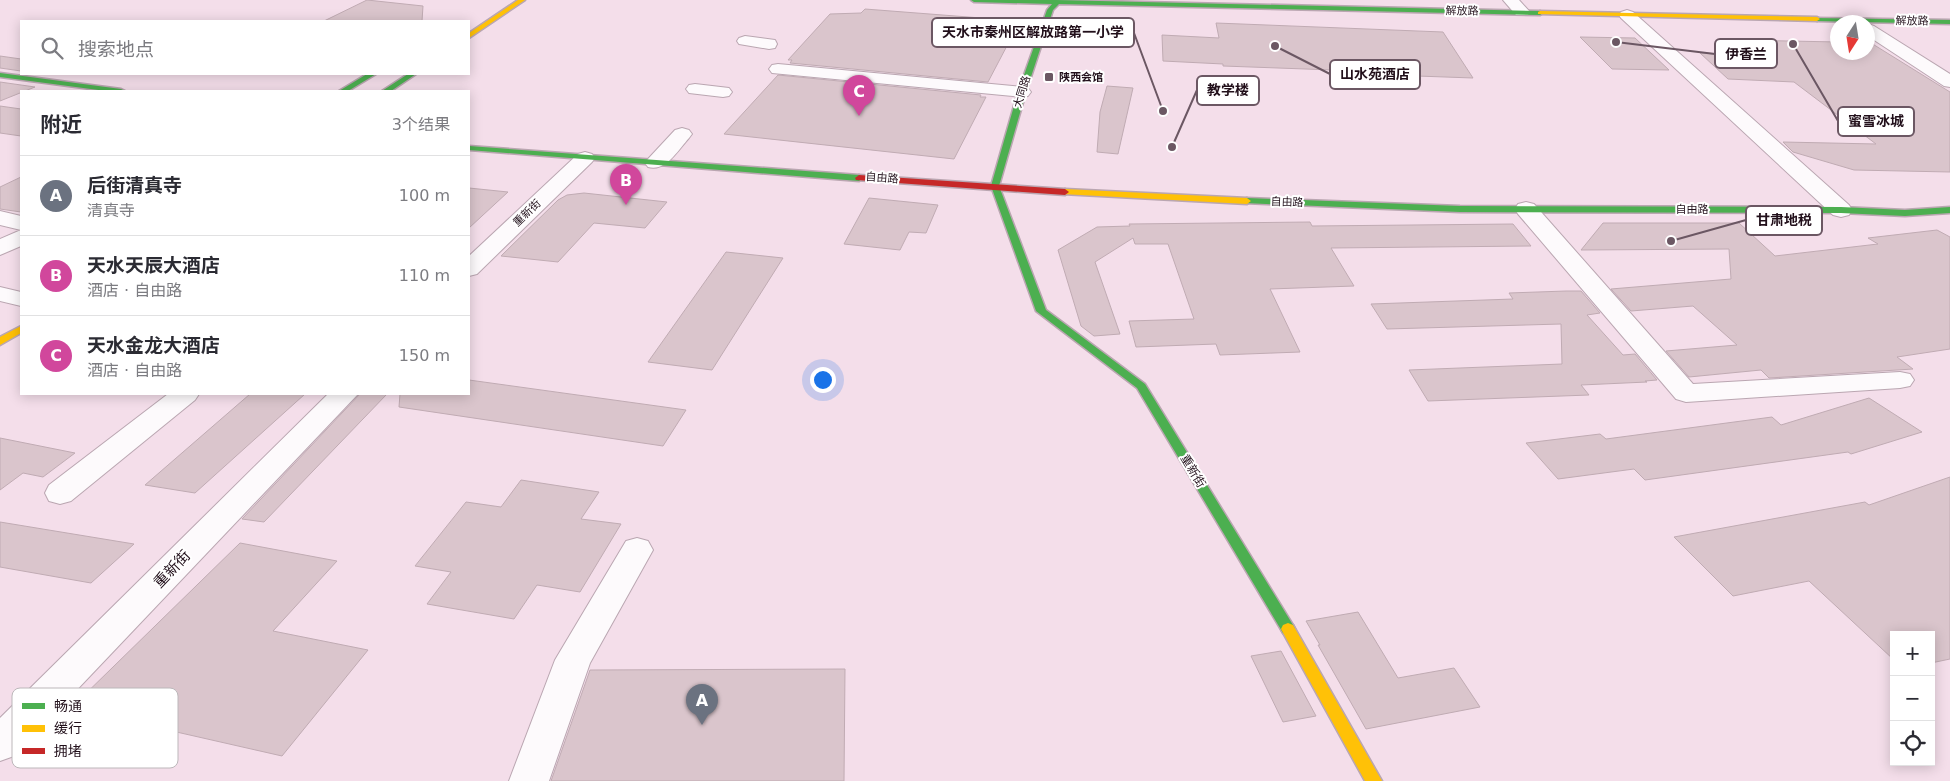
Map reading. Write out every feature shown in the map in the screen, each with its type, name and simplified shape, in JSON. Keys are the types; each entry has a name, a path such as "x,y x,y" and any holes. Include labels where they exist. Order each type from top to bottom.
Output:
{"main road":[{"path":"470,35 522,0"},
{"name":"解放路","path":"974,0 1212,3 1830,20"},
{"name":"大同路","path":"995,186 1022,92 1050,10 1057,2"},
{"name":"解放路","path":"1875,21 1950,22"},
{"path":"0,75 113,90"},
{"path":"345,90 370,75"},
{"path":"388,90 410,75"},
{"path":"0,86 30,90"},
{"name":"自由路","path":"470,148 1117,196 1460,209 1842,210 1905,213 1950,210"},
{"name":"重新街","path":"995,186 1040,311 1140,386 1271,598 1374,781"},
{"path":"0,342 20,330"}],"street":[{"path":"1511,0 1522,12"},
{"path":"1627,15 1842,210"},
{"path":"1875,34 1950,82"},
{"path":"745,41 769,44"},
{"path":"778,69 1022,92"},
{"path":"695,88 723,92"},
{"path":"655,163 682,134"},
{"name":"重新街","path":"470,268 585,158"},
{"path":"1526,209 1686,393 1900,380"},
{"path":"0,218 20,223"},
{"path":"0,248 20,238"},
{"path":"0,294 20,298"},
{"path":"60,494 184,395"},
{"name":"重新街","path":"55,688 343,395"},
{"path":"529,781 573,660 637,550"},
{"name":"重新街","path":"0,744 12,732"}],"building":[{"path":"367,0 423,6 422,20 326,20"},
{"path":"865,9 1020,21 988,82 790,63 792,60 788,60 830,14 861,13"},
{"path":"1216,23 1443,32 1473,78 1361,74 1360,71 1223,66 1223,64 1163,61 1162,35 1219,38"},
{"path":"1580,37 1635,38 1669,70 1612,69"},
{"path":"1738,40 1830,42 1830,60 1875,60 1875,45 1950,92 1950,172 1854,170 1793,152 1783,142 1876,144 1794,82 1728,79 1700,53 1759,55"},
{"path":"0,56 20,59 20,71 0,68"},
{"path":"778,75 986,97 954,159 724,134"},
{"path":"0,82 35,87 20,90 20,93 0,101"},
{"path":"1107,86 1133,88 1118,154 1097,152 1100,112"},
{"path":"0,106 20,109 20,136 0,133"},
{"path":"20,177 20,212 0,209 0,187"},
{"path":"470,188 508,192 470,227"},
{"path":"584,193 667,202 645,228 594,223 558,262 501,256 558,200 567,195"},
{"path":"869,198 938,205 926,233 909,232 900,250 844,244"},
{"path":"1310,222 1312,226 1513,224 1531,246 1331,248 1354,286 1270,289 1300,352 1220,355 1216,344 1136,347 1129,321 1194,319 1168,244 1135,244 1133,238 1095,262 1120,334 1094,336 1081,326 1058,250 1097,227 1130,226 1129,224"},
{"path":"1603,223 1739,223 1775,256 1878,244 1868,238 1937,230 1950,237 1950,349 1897,357 1913,369 1769,378 1761,370 1689,377 1666,351 1737,345 1693,306 1631,311 1611,289 1731,279 1729,249 1581,250"},
{"path":"726,252 783,258 712,370 648,362"},
{"path":"1581,291 1600,313 1587,315 1623,355 1635,354 1657,380 1581,385 1589,395 1428,401 1409,370 1562,364 1561,324 1387,329 1371,304 1513,299 1509,293"},
{"path":"470,380 686,410 663,446 399,407 400,395 470,395"},
{"path":"249,395 304,395 195,493 145,485"},
{"path":"359,395 386,395 264,522 242,519"},
{"path":"1869,398 1922,432 1851,454 1848,452 1645,480 1634,469 1558,479 1526,443 1600,434 1606,439 1772,417 1781,425"},
{"path":"0,438 75,453 43,477 23,473 0,490"},
{"path":"1950,477 1950,659 1935,662 1935,631 1890,631 1890,656 1809,581 1733,596 1674,537 1865,502 1869,505"},
{"path":"521,480 599,492 581,519 621,524 580,592 537,585 514,619 427,604 451,572 415,566 466,502 501,507"},
{"path":"0,522 134,544 91,583 0,567"},
{"path":"240,543 337,561 273,631 368,650 282,756 178,732 178,688 91,688"},
{"path":"1358,612 1398,678 1454,668 1480,707 1366,729 1306,621"},
{"path":"1281,651 1316,716 1283,722 1251,656"},
{"path":"845,669 844,781 551,781 590,670"}],"traffic: fast":[{"path":"974,0 1540,13"},
{"path":"995,186 1022,92 1050,10 1057,2"},
{"path":"1817,19 1950,22"},
{"path":"0,75 113,90"},
{"path":"345,90 370,75"},
{"path":"388,90 410,75"},
{"path":"470,148 859,178"},
{"path":"995,186 1041,311 1141,386 1288,629"},
{"path":"1247,201 1460,209 1841,210 1905,213 1950,210"}],"traffic: slow":[{"path":"470,35 522,0"},
{"path":"1540,13 1817,19"},
{"path":"1065,192 1247,201"},
{"path":"0,342 20,330"},
{"path":"1288,629 1374,781"}],"traffic: jam":[{"path":"859,178 1065,192"}],"place":[{"name":"伊香兰","path":"1616,42"},
{"name":"蜜雪冰城","path":"1793,44"},
{"name":"山水苑酒店","path":"1275,46"},
{"name":"陕西会馆","path":"1049,77"},
{"name":"天水市秦州区解放路第一小学","path":"1163,111"},
{"name":"天水金龙大酒店","path":"859,116"},
{"name":"教学楼","path":"1172,147"},
{"name":"天水天辰大酒店","path":"626,205"},
{"name":"甘肃地税","path":"1671,241"},
{"name":"后街清真寺","path":"702,725"}]}
